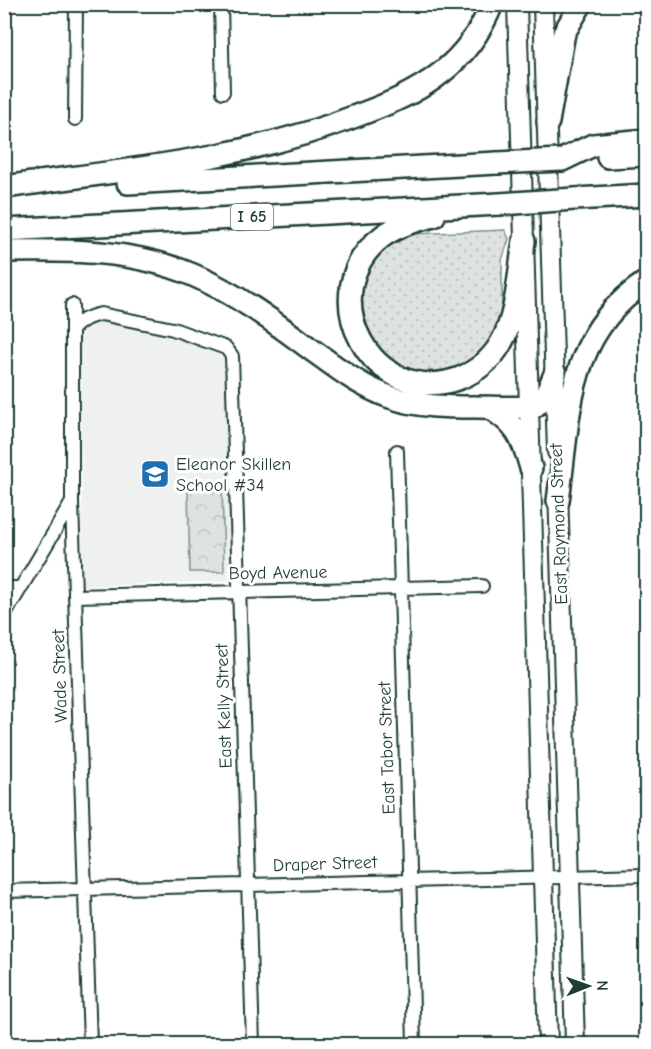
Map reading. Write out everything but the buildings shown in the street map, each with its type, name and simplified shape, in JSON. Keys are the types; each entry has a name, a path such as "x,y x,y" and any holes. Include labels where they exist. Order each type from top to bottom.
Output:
{"highway":[{"path":"4,188 217,157 276,143 339,123 405,96 441,74 475,37 484,24 492,4"},
{"path":"548,122 564,33 568,22 581,4"},
{"path":"572,157 593,145 646,140"},
{"name":"I 65","path":"4,188 497,163 572,157 646,155"},
{"name":"I 65","path":"4,230 646,195"},
{"path":"468,206 390,231 373,244 356,270 350,301 356,332 369,354 389,371 414,381 440,383 466,375 489,359 502,342 509,324 524,241"},
{"path":"4,251 102,252 136,257 173,267 202,279 243,301 347,376 378,393 424,406 535,406 546,395 555,374"},
{"path":"558,501 572,397 581,361 601,324 625,297 646,282"},
{"path":"488,407 502,415 517,430 523,440 531,468"}],"main road":[{"name":"East Raymond Street","path":"517,4 548,1044"},
{"name":"East Raymond Street","path":"543,4 575,1044"}],"street":[{"path":"75,119 76,4"},
{"path":"220,4 223,92"},
{"name":"Wade Street","path":"72,305 72,501 90,1044"},
{"name":"East Kelly Street","path":"72,330 80,321 89,316 101,314 159,325 226,348 232,356 253,1044"},
{"name":"East Tabor Street","path":"397,451 414,1044"},
{"path":"4,616 72,501"},
{"name":"Boyd Avenue","path":"75,597 482,586"},
{"path":"4,588 21,588"},
{"name":"Draper Street","path":"4,891 646,875"}],"shaded area":[{"name":"Eleanor Skillen School #34","path":"105,319 189,337 210,348 223,358 227,366 231,581 83,586 80,332 86,324 94,320"}],"green space":[{"path":"505,230 509,239 502,260 502,319 487,351 469,367 445,375 402,372 377,349 362,327 358,297 368,269 384,249 412,234"},
{"path":"222,481 224,572 190,572 188,491 183,489 183,482"}],"place":[{"name":"Eleanor Skillen School #34","path":"155,474"}]}
